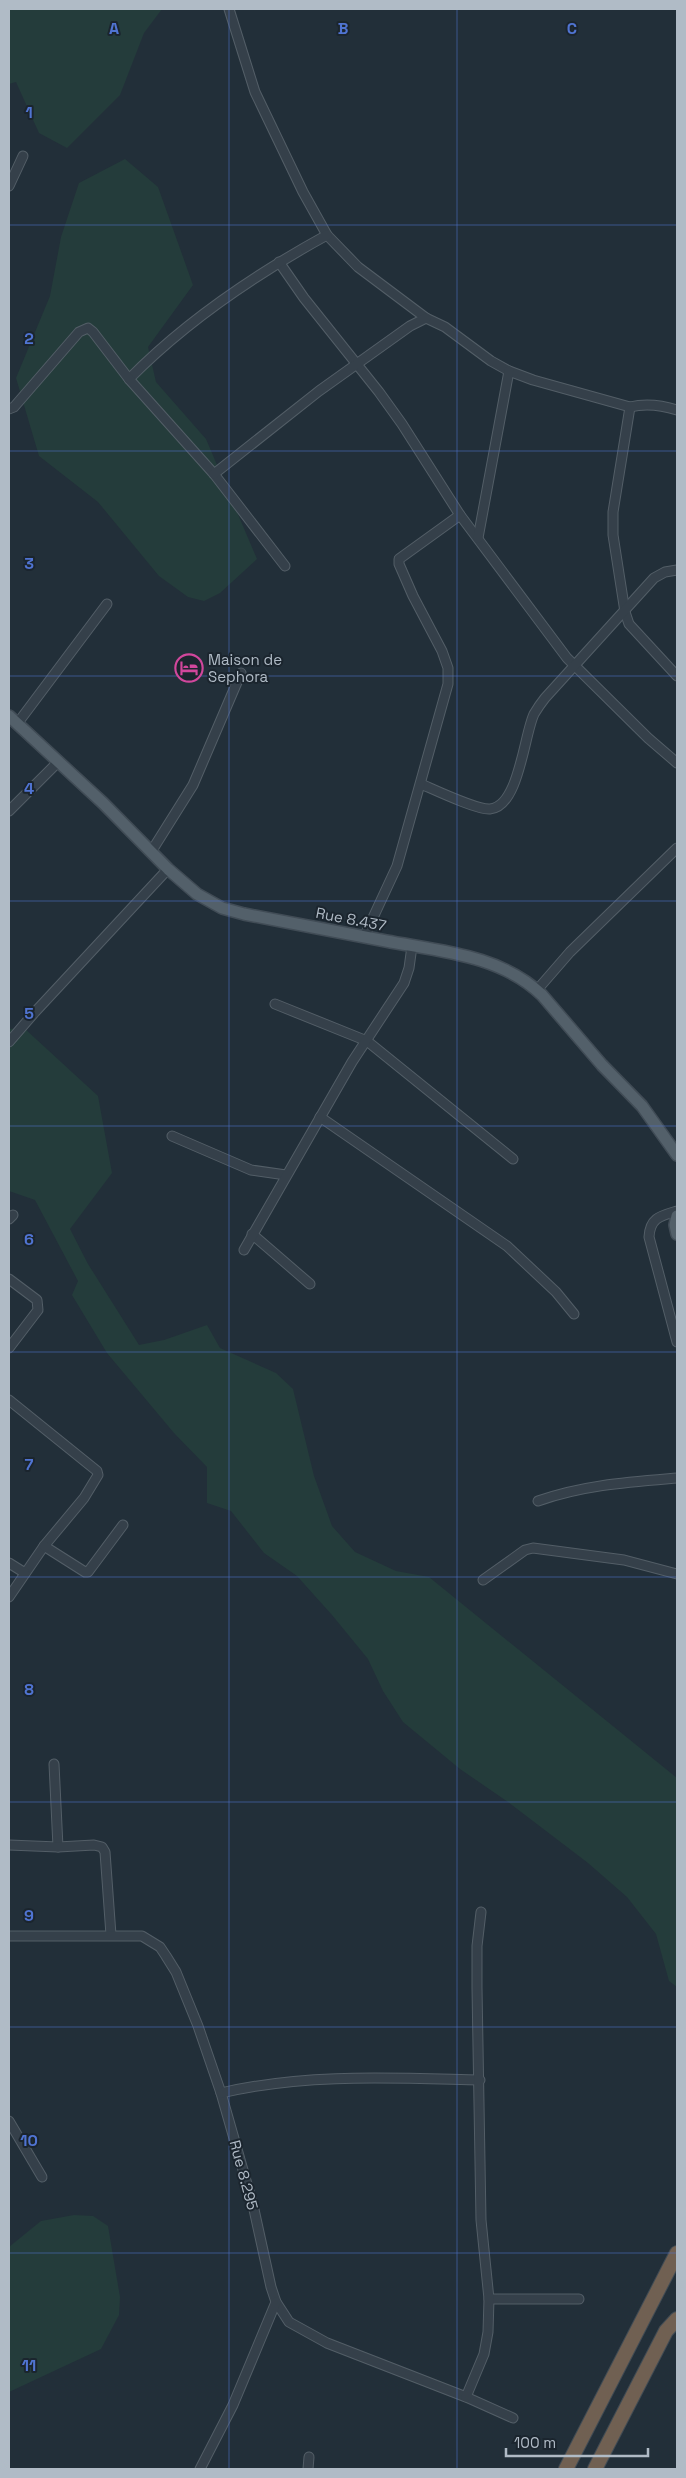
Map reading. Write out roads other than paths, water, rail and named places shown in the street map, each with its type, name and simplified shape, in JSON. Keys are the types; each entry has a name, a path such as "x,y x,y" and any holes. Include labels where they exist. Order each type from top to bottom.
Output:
{"highway":[{"path":"566,2469 677,2253"},
{"path":"595,2469 666,2331 677,2319"}],"main road":[{"name":"Rue 8.437","path":"13,720 103,802 168,870 197,894 222,908 474,957 514,974 537,990 602,1065 642,1106 677,1155"},
{"path":"677,1216 675,1224 677,1234"}],"street":[{"path":"229,9 255,92 303,192 327,235 358,267 426,318 445,327 490,361 509,371 533,380 630,407 642,404 663,406 677,410"},
{"path":"9,186 23,156"},
{"path":"129,379 198,318 279,262 327,235"},
{"path":"279,262 304,298 402,424 460,515 575,666 648,738 677,763"},
{"path":"214,474 319,391 410,326 426,318"},
{"path":"9,409 14,407 79,332 88,328 94,332 129,379 214,474 285,566"},
{"path":"478,538 509,371"},
{"path":"630,407 613,512 614,536 624,612 629,624 677,676"},
{"path":"364,937 397,866 446,692 448,668 399,564 400,558 460,515"},
{"path":"421,784 474,805 490,809 500,805 509,797 518,775 534,713 545,698 654,578 664,572 677,570"},
{"path":"13,720 107,604"},
{"path":"151,852 193,785 241,673"},
{"path":"9,811 58,762"},
{"path":"537,990 570,952 676,853"},
{"path":"9,1042 34,1012 168,870"},
{"path":"244,1250 320,1117 404,983 409,968 412,946"},
{"path":"275,1004 367,1041 513,1159"},
{"path":"320,1117 507,1246 556,1292 574,1314"},
{"path":"172,1136 251,1170 286,1175"},
{"path":"677,1211 654,1220 650,1226 649,1237 677,1342"},
{"path":"252,1234 310,1284"},
{"path":"9,1280 37,1300 39,1305 38,1310 9,1348"},
{"path":"9,1400 98,1473 84,1498 24,1572 9,1597"},
{"path":"538,1501 565,1491 602,1484 677,1478"},
{"path":"44,1546 85,1572 122,1525"},
{"path":"483,1580 525,1550 532,1548 624,1560 677,1574"},
{"path":"9,1563 24,1572"},
{"path":"54,1764 58,1847"},
{"path":"9,1845 58,1847 94,1845 102,1847 105,1852 110,1897 111,1935"},
{"path":"466,2397 484,2354 488,2332 488,2299 482,2220 477,1963 481,1912"},
{"name":"Rue 8.295","path":"9,1936 142,1936 160,1947 166,1956 198,2026 221,2094 253,2205 276,2302 289,2322 299,2330 338,2348 466,2397 513,2418"},
{"path":"221,2094 256,2085 294,2081 368,2078 480,2080"},
{"path":"9,2121 42,2177"},
{"path":"488,2299 579,2299"},
{"path":"200,2469 234,2405 276,2302"},
{"path":"308,2469 310,2458"}],"place":[{"name":"Maison de Sephora","path":"189,668"}]}
